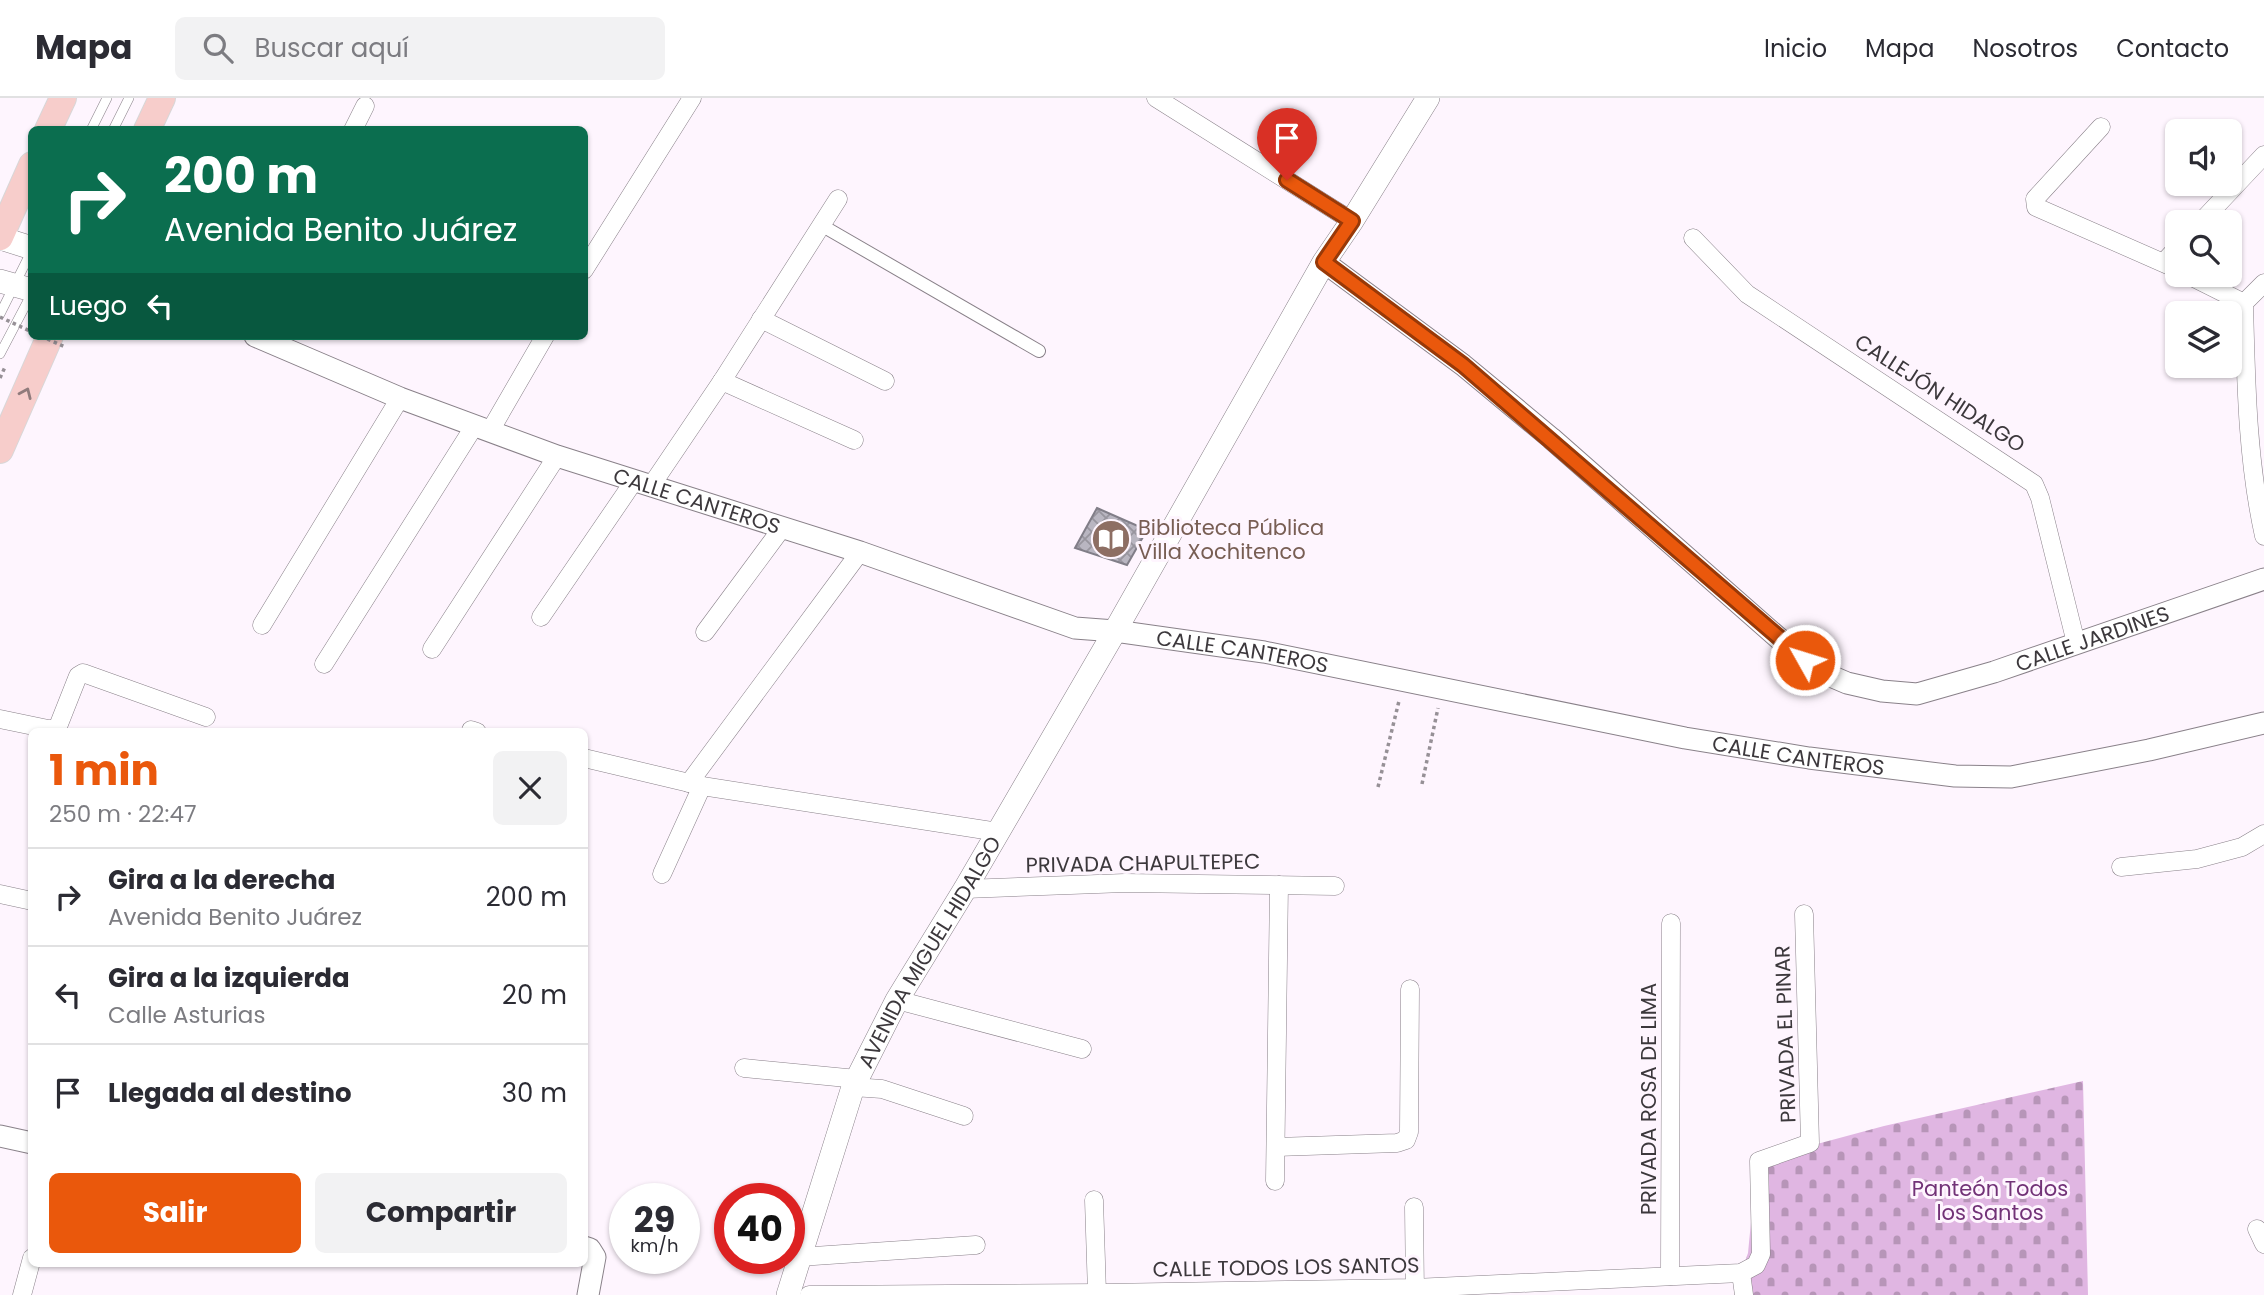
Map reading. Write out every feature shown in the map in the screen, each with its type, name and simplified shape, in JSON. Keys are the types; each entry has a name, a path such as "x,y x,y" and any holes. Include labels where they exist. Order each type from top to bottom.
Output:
{"main road":[{"path":"50,126 63,98"},
{"path":"149,126 162,98"},
{"name":"AVENIDA MIGUEL HIDALGO","path":"805,1238 855,1083 897,1000 965,890 1115,631 1324,262 1429,98"},
{"path":"28,174 0,238 28,248"},
{"path":"0,450 58,342"},
{"name":"AVENIDA MIGUEL HIDALGO","path":"788,1295 794,1274"}],"street":[{"path":"588,264 692,98"},
{"path":"1156,98 1352,221"},
{"path":"355,126 365,106"},
{"path":"2101,127 2038,195 2034,203 2039,210 2165,264"},
{"path":"2212,210 2264,155"},
{"path":"541,617 722,381 838,199"},
{"path":"821,225 1039,351"},
{"name":"CALLEJÓN HIDALGO","path":"1693,238 1747,294 2034,484 2040,498 2076,643"},
{"name":"CALLE JARDINES","path":"1324,262 1463,365 1551,438 1792,650 1819,671 1847,683 1870,689 1917,694 1994,672 2264,579"},
{"path":"2264,283 2244,303 2246,405 2255,495 2264,536"},
{"path":"2213,287 2244,303"},
{"path":"761,319 885,381"},
{"name":"CALLE CANTEROS","path":"264,340 400,398 557,456 860,552 1075,628 1264,652 1685,738 1808,758 1955,776 2011,777 2149,750 2264,723"},
{"path":"324,664 542,340"},
{"path":"722,381 854,440"},
{"path":"262,625 400,398"},
{"path":"432,649 557,456"},
{"path":"705,632 782,528"},
{"path":"662,874 696,784 860,552"},
{"path":"56,728 60,724 78,676 83,673 206,717"},
{"path":"0,719 43,728"},
{"path":"588,759 696,784 998,832"},
{"path":"2120,867 2197,859 2242,847 2264,834"},
{"name":"PRIVADA CHAPULTEPEC","path":"965,890 1125,883 1335,886"},
{"name":"PRIVADA CHAPULTEPEC","path":"1275,1181 1279,885"},
{"path":"0,894 28,900"},
{"name":"PRIVADA EL PINAR","path":"1741,1273 1756,1265 1761,1254 1759,1161 1810,1143 1804,914"},
{"name":"PRIVADA ROSA DE LIMA","path":"1670,1276 1671,923"},
{"path":"1276,1147 1397,1143 1406,1140 1409,1132 1410,989"},
{"path":"897,1000 1082,1049"},
{"path":"744,1068 882,1088 964,1116"},
{"path":"0,1136 28,1142"},
{"path":"1094,1200 1101,1294"},
{"path":"1414,1292 1415,1207"},
{"path":"805,1257 976,1245"},
{"path":"588,1295 596,1261 589,1250"},
{"path":"22,1295 30,1267"},
{"path":"1741,1273 1744,1295"},
{"name":"CALLE TODOS LOS SANTOS","path":"808,1295 1414,1292 1572,1287 1670,1276 1741,1273"}],"lane":[{"path":"93,126 107,98"},
{"path":"115,126 129,98"},
{"path":"0,354 28,261"},
{"path":"0,315 19,287"}],"path":[{"path":"0,315 28,330"},
{"path":"1378,787 1404,681"},
{"path":"1422,785 1442,688"}],"green space":[{"name":"Panteón Todos los Santos","path":"2083,1081 2088,1295 1744,1295 1741,1273 1748,1253 1757,1160 1884,1126"}],"building":[{"name":"Biblioteca Pública Villa Xochitenco","path":"1097,508 1147,530 1127,565 1075,548"}],"place":[{"name":"Biblioteca Pública Villa Xochitenco","path":"1111,539"}],"route":[{"path":"1287,180 1352,221 1324,262 1463,365 1551,438 1805,660"}]}
